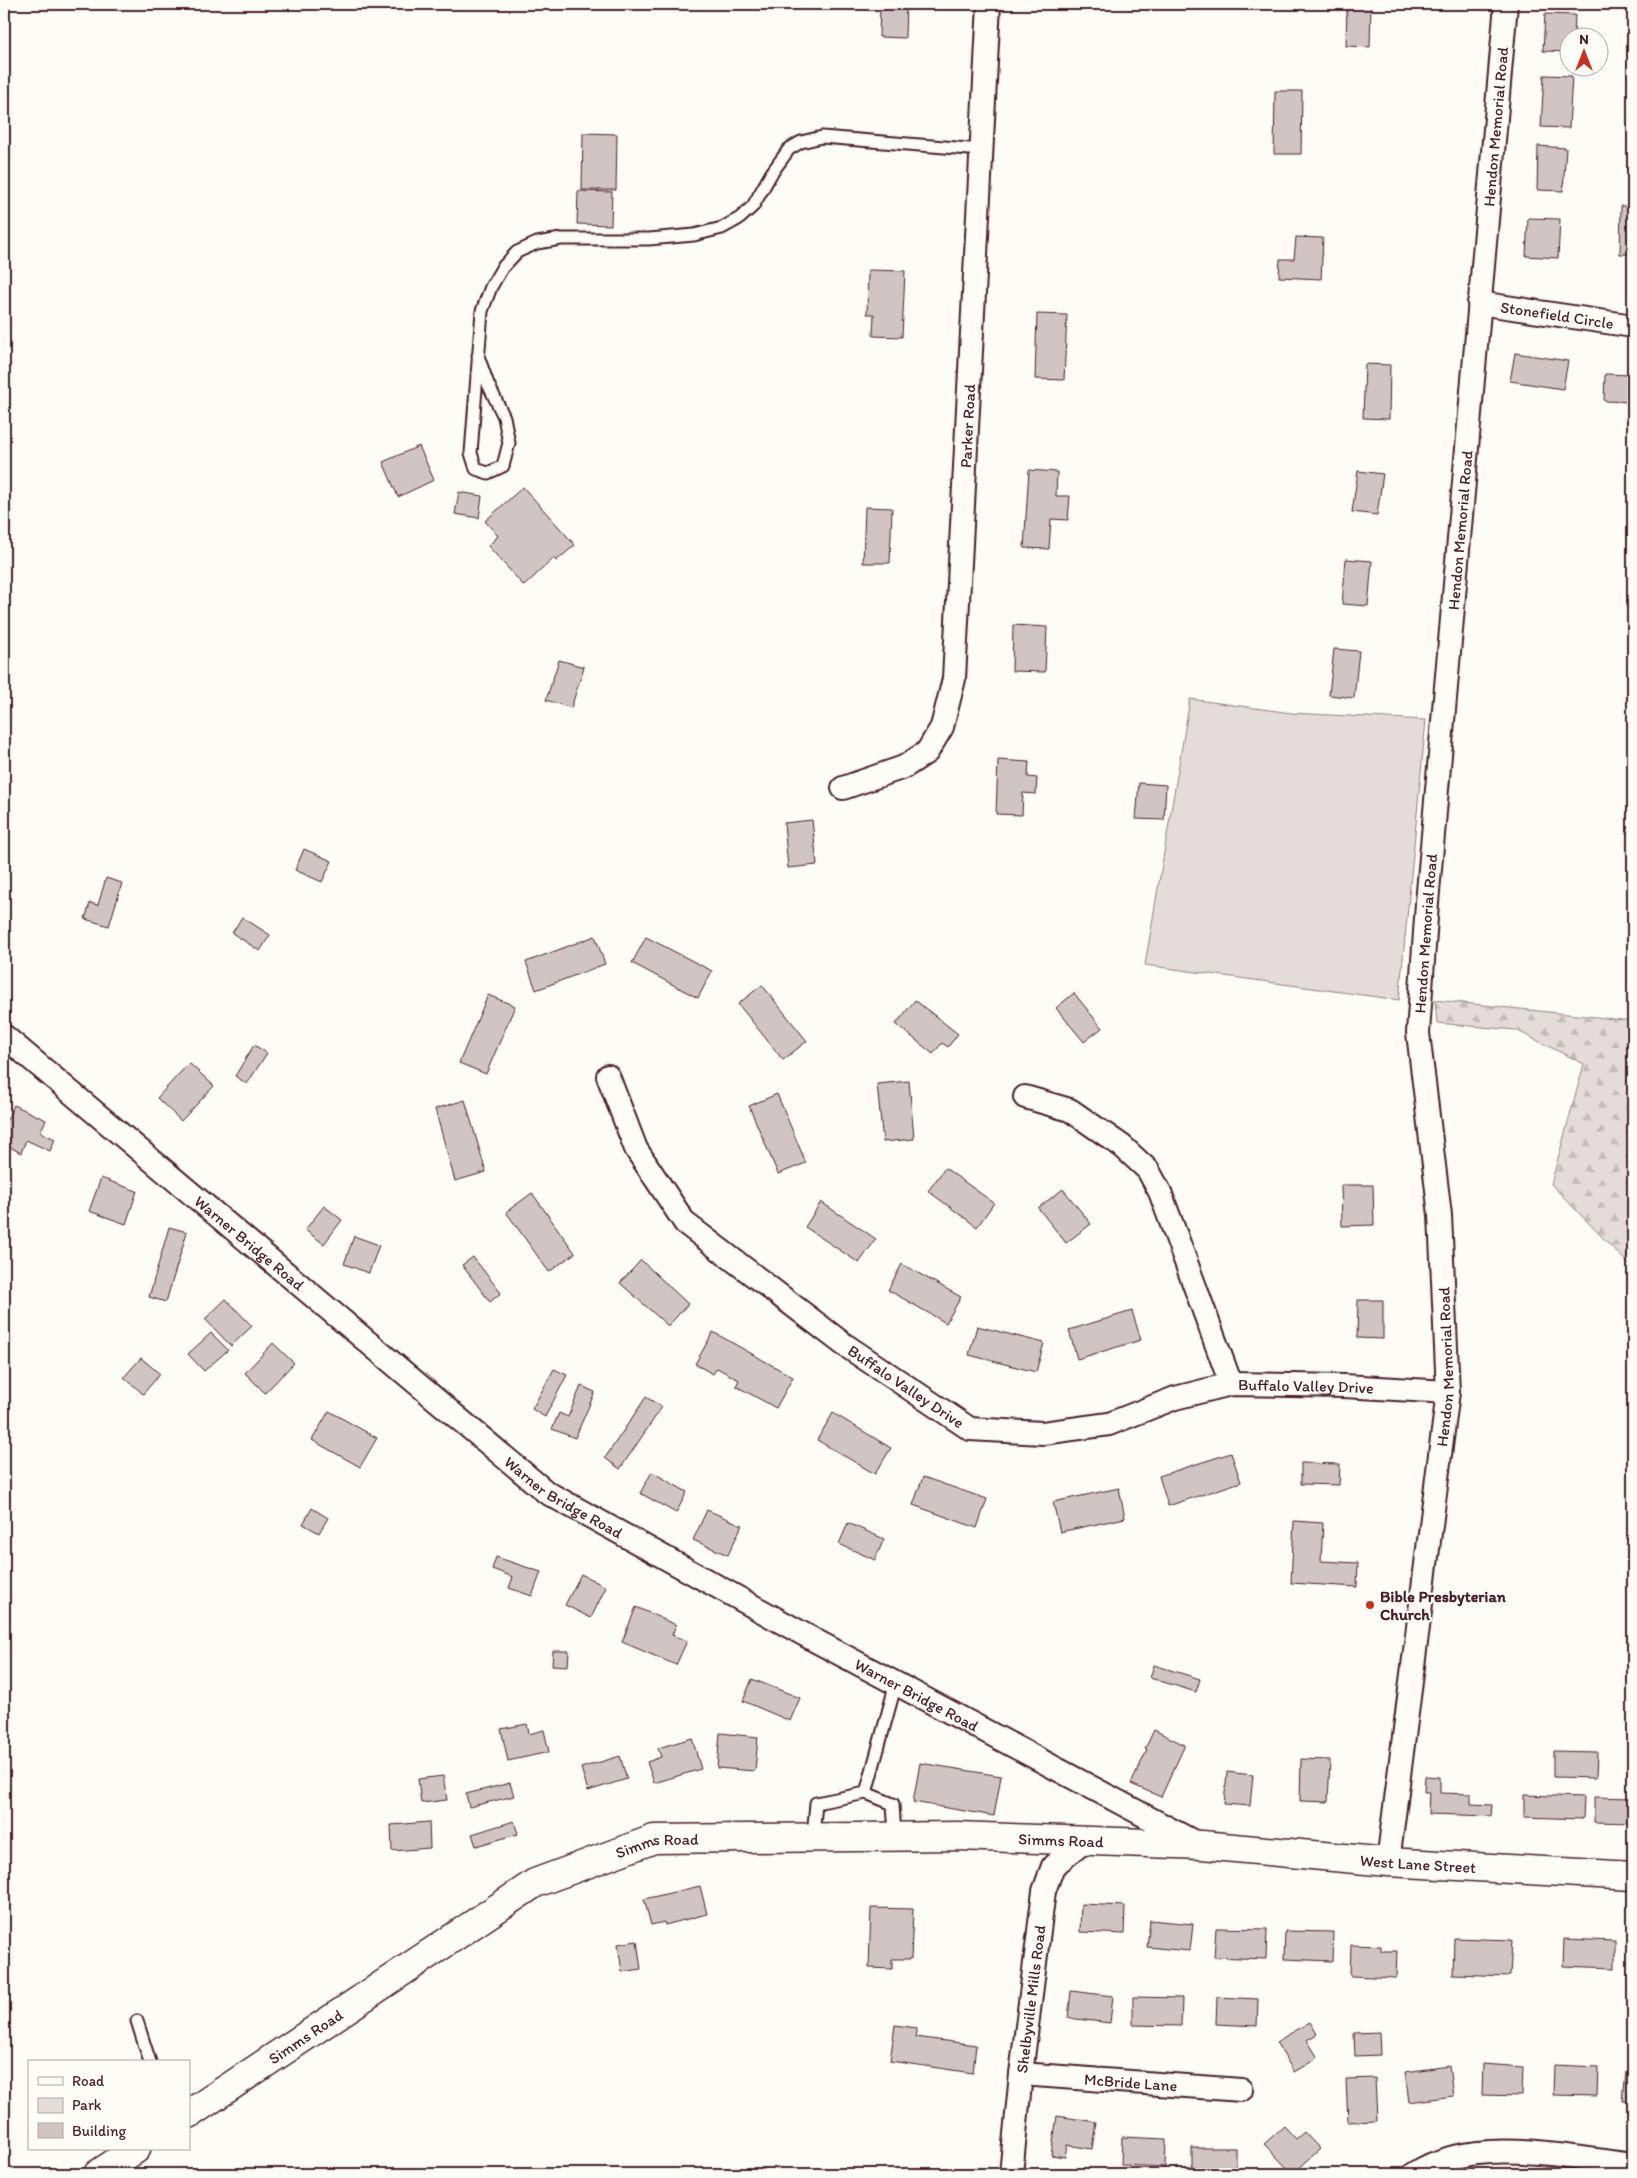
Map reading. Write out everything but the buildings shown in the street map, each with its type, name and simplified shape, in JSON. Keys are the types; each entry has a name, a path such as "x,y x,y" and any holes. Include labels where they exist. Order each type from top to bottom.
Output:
{"street":[{"name":"Parker Road","path":"843,788 904,767 927,752 942,726 954,679 989,4"},
{"name":"Hendon Memorial Road","path":"1388,1862 1448,1392 1440,1215 1418,1033 1427,903 1506,4"},
{"name":"Stonefield Circle","path":"1480,303 1633,326"},
{"name":"Warner Bridge Road","path":"4,1036 546,1492 896,1683 1202,1846"},
{"name":"Buffalo Valley Drive","path":"608,1076 636,1148 685,1223 842,1343 970,1429 1043,1433 1109,1424 1174,1398 1231,1384 1344,1386 1448,1392"},
{"path":"1025,1097 1070,1110 1122,1146 1148,1170 1160,1192 1231,1384"},
{"name":"Simms Road","path":"190,2113 535,1883 654,1839 958,1836 1202,1846"},
{"name":"Shelbyville Mills Road","path":"1010,2174 1044,1890 1053,1866 1085,1841"},
{"name":"West Lane Street","path":"1202,1846 1388,1862 1633,1876"},
{"name":"McBride Lane","path":"1021,2074 1241,2090"},
{"path":"98,2174 134,2150"},
{"path":"1414,2174 1462,2154 1503,2151 1633,2165"}],"lane":[{"path":"478,356 488,384 504,417 509,443 503,466 488,473 476,469 470,453 478,356 482,311 491,288 502,268 517,252 530,246 561,239 649,239 694,235 722,228 740,218 753,206 771,174 789,149 801,142 822,137 981,150"},
{"path":"866,1793 896,1683"},
{"path":"814,1836 816,1803 866,1793 893,1804 895,1836"},
{"path":"137,2021 149,2060"}],"green space":[{"path":"1190,699 1291,713 1426,720 1399,1000 1145,965"},
{"path":"1435,1000 1633,1021 1633,1269 1551,1184 1584,1064 1516,1030 1437,1023"}],"place":[{"name":"Bible Presbyterian Church","path":"1370,1605"}]}
